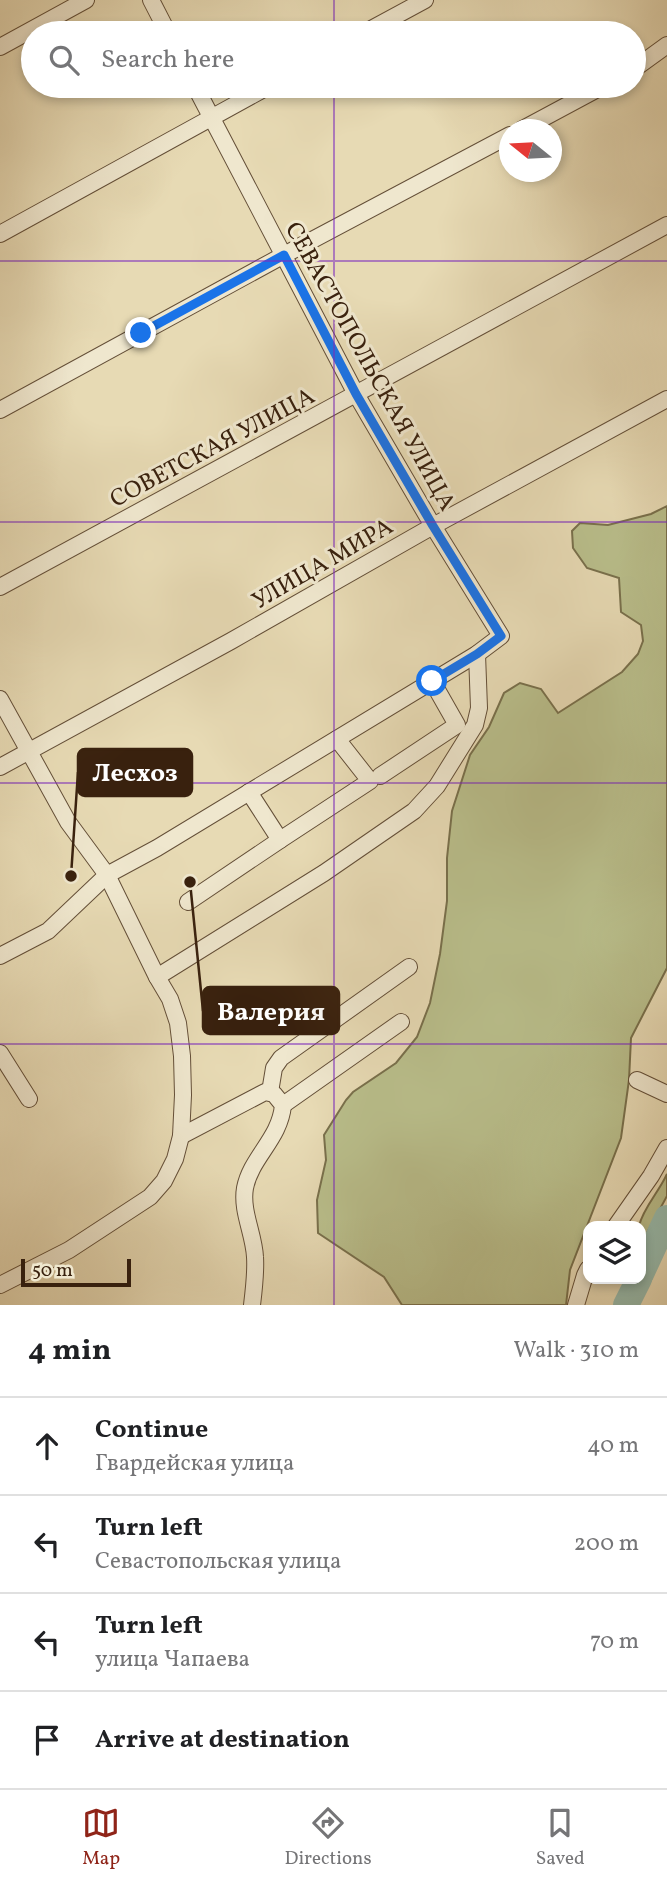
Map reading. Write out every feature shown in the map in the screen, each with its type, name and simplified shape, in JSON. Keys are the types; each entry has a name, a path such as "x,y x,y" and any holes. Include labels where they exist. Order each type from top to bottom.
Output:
{"street":[{"path":"48,21 86,0"},
{"path":"151,0 162,21"},
{"path":"386,21 425,0"},
{"path":"0,47 21,36"},
{"path":"646,60 667,45"},
{"name":"СЕВАСТОПОЛЬСКАЯ УЛИЦА","path":"202,98 356,394 501,636 477,654"},
{"path":"0,234 247,98"},
{"path":"542,119 581,98"},
{"path":"0,410 499,140"},
{"name":"СОВЕТСКАЯ УЛИЦА","path":"0,587 667,225"},
{"name":"УЛИЦА МИРА","path":"0,766 667,399"},
{"path":"0,956 48,931 107,874 158,848 477,654 479,708 475,725 437,786 414,811 324,873 157,977"},
{"path":"380,776 457,725 432,681"},
{"path":"0,699 68,822 107,874 170,999 178,1023 182,1056 181,1136 175,1159 164,1181 149,1197 69,1250 0,1285"},
{"path":"188,902 370,781 337,738"},
{"path":"249,792 280,840"},
{"path":"270,1092 274,1068 281,1058 409,967"},
{"path":"283,1105 401,1022"},
{"path":"0,1053 29,1099"},
{"path":"636,1080 667,1094"},
{"path":"181,1136 260,1094 270,1092 278,1096 283,1105 274,1135 253,1168 245,1187 245,1209 255,1255 251,1305"},
{"path":"620,1221 667,1148"},
{"path":"576,1305 583,1279"}],"green space":[{"path":"667,506 667,968 631,1038 629,1080 621,1138 589,1221 583,1221 583,1236 570,1270 566,1305 402,1305 384,1277 318,1233 317,1200 326,1160 324,1135 353,1092 396,1063 417,1037 430,1003 440,954 447,901 447,858 452,811 470,755 489,727 504,693 520,683 541,689 558,713 622,672 638,654 643,641 641,625 621,612 619,578 587,568 573,548 572,531 580,523 608,525 651,514"},
{"path":"667,1174 667,1196 646,1236 646,1221 641,1219"}],"waterway":[{"path":"646,1263 667,1218"},
{"path":"626,1305 636,1284"}],"place":[{"name":"Лесхоз","path":"71,876"},
{"name":"Валерия","path":"190,882"}],"route":[{"path":"141,333 284,255 356,394 501,636 432,681"}]}
